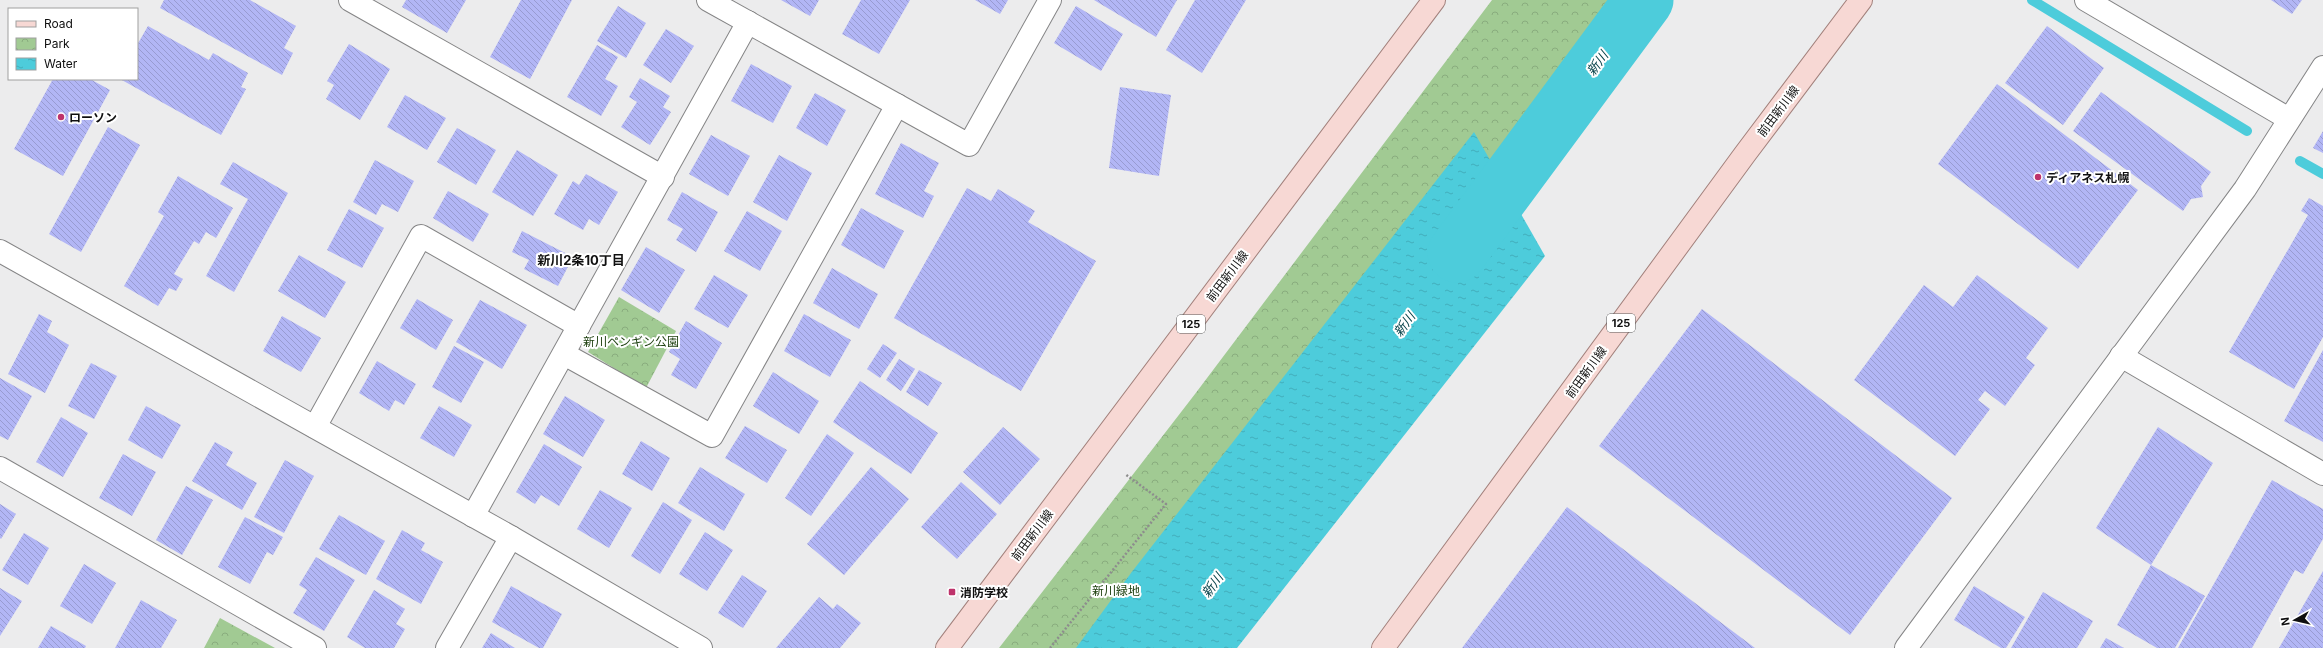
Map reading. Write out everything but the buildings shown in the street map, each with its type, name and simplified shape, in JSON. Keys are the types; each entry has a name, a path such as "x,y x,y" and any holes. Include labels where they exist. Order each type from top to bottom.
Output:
{"main road":[{"name":"前田新川線","path":"947,648 1434,0"},
{"name":"前田新川線","path":"1383,648 1745,154 1861,0"}],"street":[{"path":"350,0 663,177"},
{"path":"708,0 968,146 1050,0"},
{"path":"2096,2 2290,119"},
{"path":"473,516 748,22"},
{"path":"1906,648 2245,190 2323,66"},
{"path":"564,354 712,436 897,105"},
{"path":"315,427 421,236 579,326"},
{"path":"0,251 511,537 702,648"},
{"path":"2121,356 2323,474"},
{"path":"0,468 315,648"},
{"path":"447,648 511,537"}],"path":[{"path":"1050,648 1166,504 1124,474"}],"green space":[{"name":"新川緑地","path":"1492,0 1625,0 1418,283 1145,648 999,648 1195,394"},
{"name":"新川ペンギン公園","path":"619,297 676,331 646,388 588,352"},
{"path":"220,618 275,648 204,648"}],"water":[{"path":"1474,132 1545,256 1237,648 1076,648 1131,573"}],"waterway":[{"name":"新川","path":"1457,253 1644,0"},
{"path":"2032,0 2247,131"},
{"path":"2300,161 2323,174"}],"place":[{"name":"ローソン","path":"61,117"},
{"name":"ディアネス札幌","path":"2038,177"},
{"name":"消防学校","path":"952,592"}],"district":[{"name":"新川2条10丁目","path":"581,260"}]}
